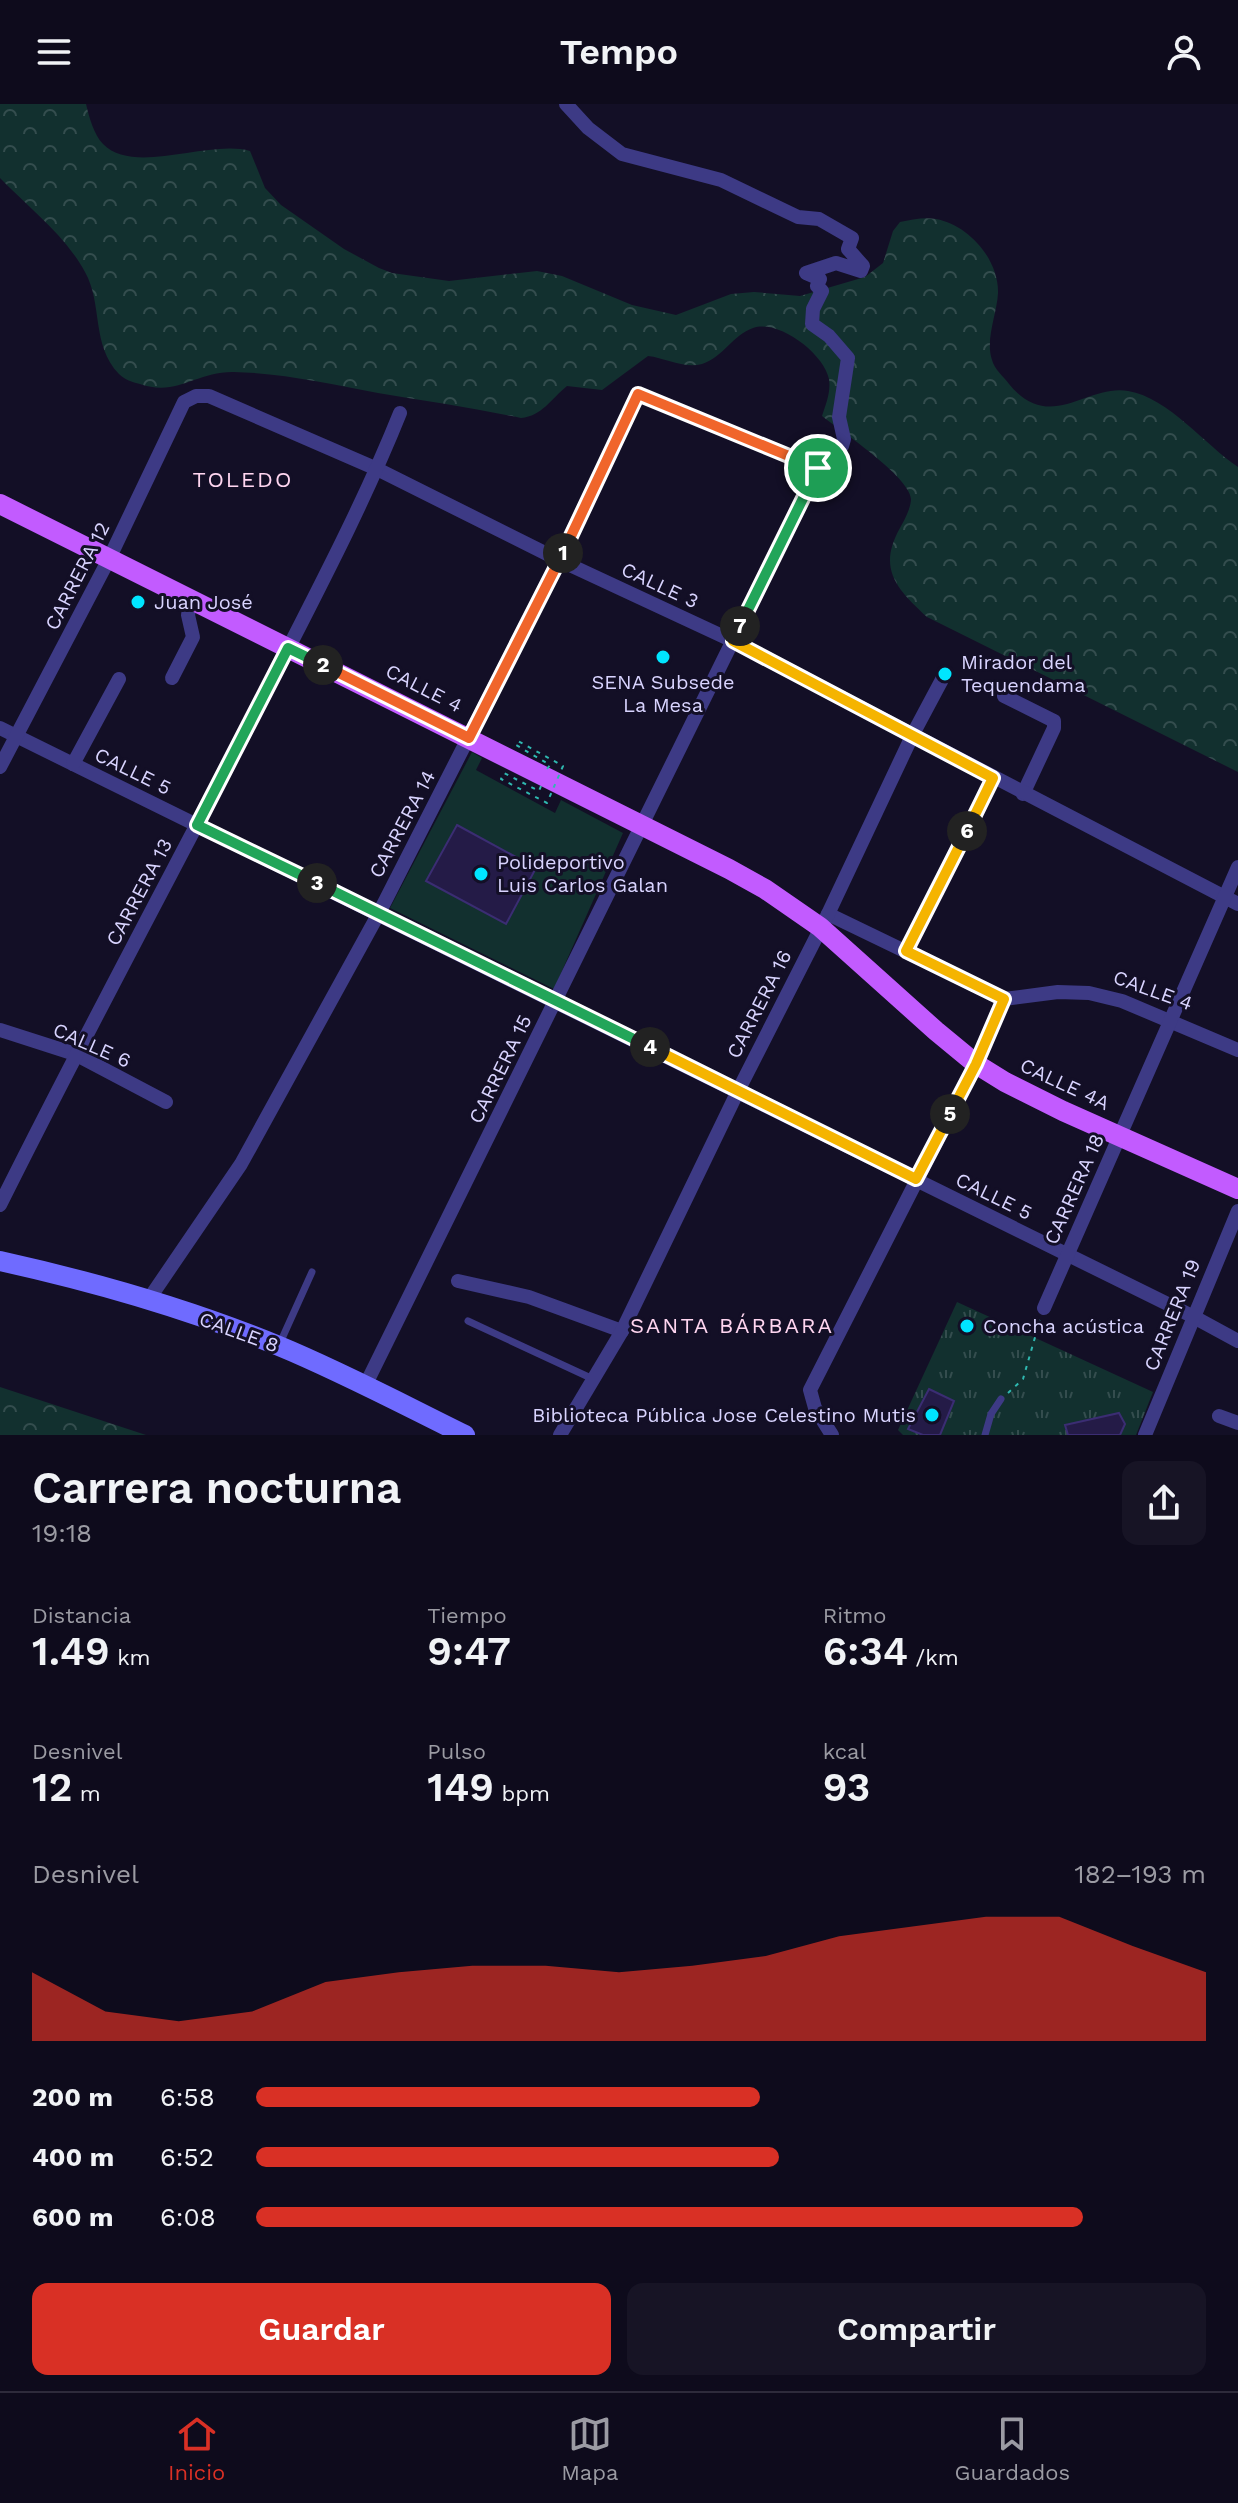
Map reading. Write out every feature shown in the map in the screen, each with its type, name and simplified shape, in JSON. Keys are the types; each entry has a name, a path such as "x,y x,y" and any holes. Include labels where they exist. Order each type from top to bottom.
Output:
{"main road":[{"name":"CALLE 4","path":"0,504 642,824 824,920"},
{"name":"CALLE 4A","path":"824,920 976,1064 1005,1082 1238,1189"},
{"name":"CALLE 8","path":"0,1261 67,1275 149,1299 279,1346 465,1435"}],"street":[{"name":"CARRERA 15","path":"365,1386 818,468 842,446 844,439 839,417 848,358 829,336 812,324 813,309 822,291 817,286 820,279 806,273 836,263 861,271 863,266 848,249 852,238 819,219 798,217 721,180 622,154 588,128 566,104"},
{"name":"CARRERA 14","path":"149,1299 241,1164 379,913 559,560 638,394 818,468"},
{"name":"CALLE 3","path":"184,402 196,396 209,396 377,469 559,560 733,641 1231,901"},
{"name":"CARRERA 12","path":"0,767 109,559 184,402"},
{"name":"CARRERA 13","path":"0,1205 75,1054 288,648 377,469 400,413"},
{"path":"172,678 193,637 188,615 191,599"},
{"name":"CARRERA 16","path":"560,1435 622,1331 945,674"},
{"path":"73,764 119,679"},
{"path":"1004,696 1054,721 1054,728 1023,794"},
{"name":"CALLE 5","path":"0,728 1238,1341"},
{"path":"906,951 993,778"},
{"name":"CARRERA 18","path":"1044,1308 1170,1021 1231,901 1238,867"},
{"name":"CALLE 4","path":"824,920 906,951 1004,999 1058,992 1089,993 1122,1001 1238,1050"},
{"path":"832,1435 815,1408 810,1390 976,1064 1004,999"},
{"name":"CALLE 6","path":"0,1030 75,1054 166,1102"},
{"name":"CARRERA 19","path":"1145,1435 1238,1211"},
{"path":"458,1281 529,1297 622,1331"},
{"path":"1219,1416 1238,1423"}],"lane":[{"path":"279,1346 312,1272"},
{"path":"468,1321 593,1379"},
{"path":"985,1435 991,1414 1001,1399"}],"path":[{"path":"541,786 539,791 504,773 501,779 547,803 563,766 518,741 516,745 550,765 547,769"},
{"path":"1001,1399 1023,1379 1044,1308"}],"green space":[{"path":"0,104 86,104 94,131 103,144 117,153 133,157 214,149 250,151 265,188 281,205 344,249 392,273 449,281 537,271 562,276 632,305 676,315 731,294 754,292 800,296 865,277 883,263 893,231 900,222 931,218 960,228 980,246 993,268 998,293 990,352 999,373 1024,398 1039,405 1054,406 1113,391 1143,395 1172,412 1238,467 1238,772 927,617 916,607 894,577 890,555 911,503 908,490 887,467 822,416 829,389 825,369 819,359 799,341 775,329 764,327 746,331 702,364 682,364 648,356 602,390 567,386 541,410 521,418 270,374 221,373 165,387 153,387 126,379 110,363 104,350 94,297 77,259 57,234 0,178"},
{"path":"472,752 482,758 476,770 555,813 561,800 623,833 554,989 390,908"},
{"path":"957,1302 1153,1392 1136,1435 903,1435 898,1430"},
{"path":"0,1387 146,1435 0,1435"}],"building":[{"name":"Polideportivo Luis Carlos Galan","path":"457,825 536,868 506,924 426,881"},
{"name":"Biblioteca Pública Jose Celestino Mutis","path":"929,1389 954,1401 940,1435 923,1435 908,1429"},
{"path":"1119,1413 1125,1424 1120,1435 1068,1435 1065,1425"}],"place":[{"name":"Juan José","path":"138,602"},
{"name":"SENA Subsede La Mesa","path":"663,657"},
{"name":"Mirador del Tequendama","path":"945,674"},
{"name":"Polideportivo Luis Carlos Galan","path":"481,874"},
{"name":"Concha acústica","path":"967,1326"},
{"name":"Biblioteca Pública Jose Celestino Mutis","path":"932,1415"}],"district":[{"name":"TOLEDO","path":"243,479"},
{"name":"SANTA BÁRBARA","path":"732,1325"}],"route":[{"path":"638,394 818,468 733,641 993,778 906,951 1004,999 976,1064 916,1179 197,825 288,648 469,738 638,394"}]}
